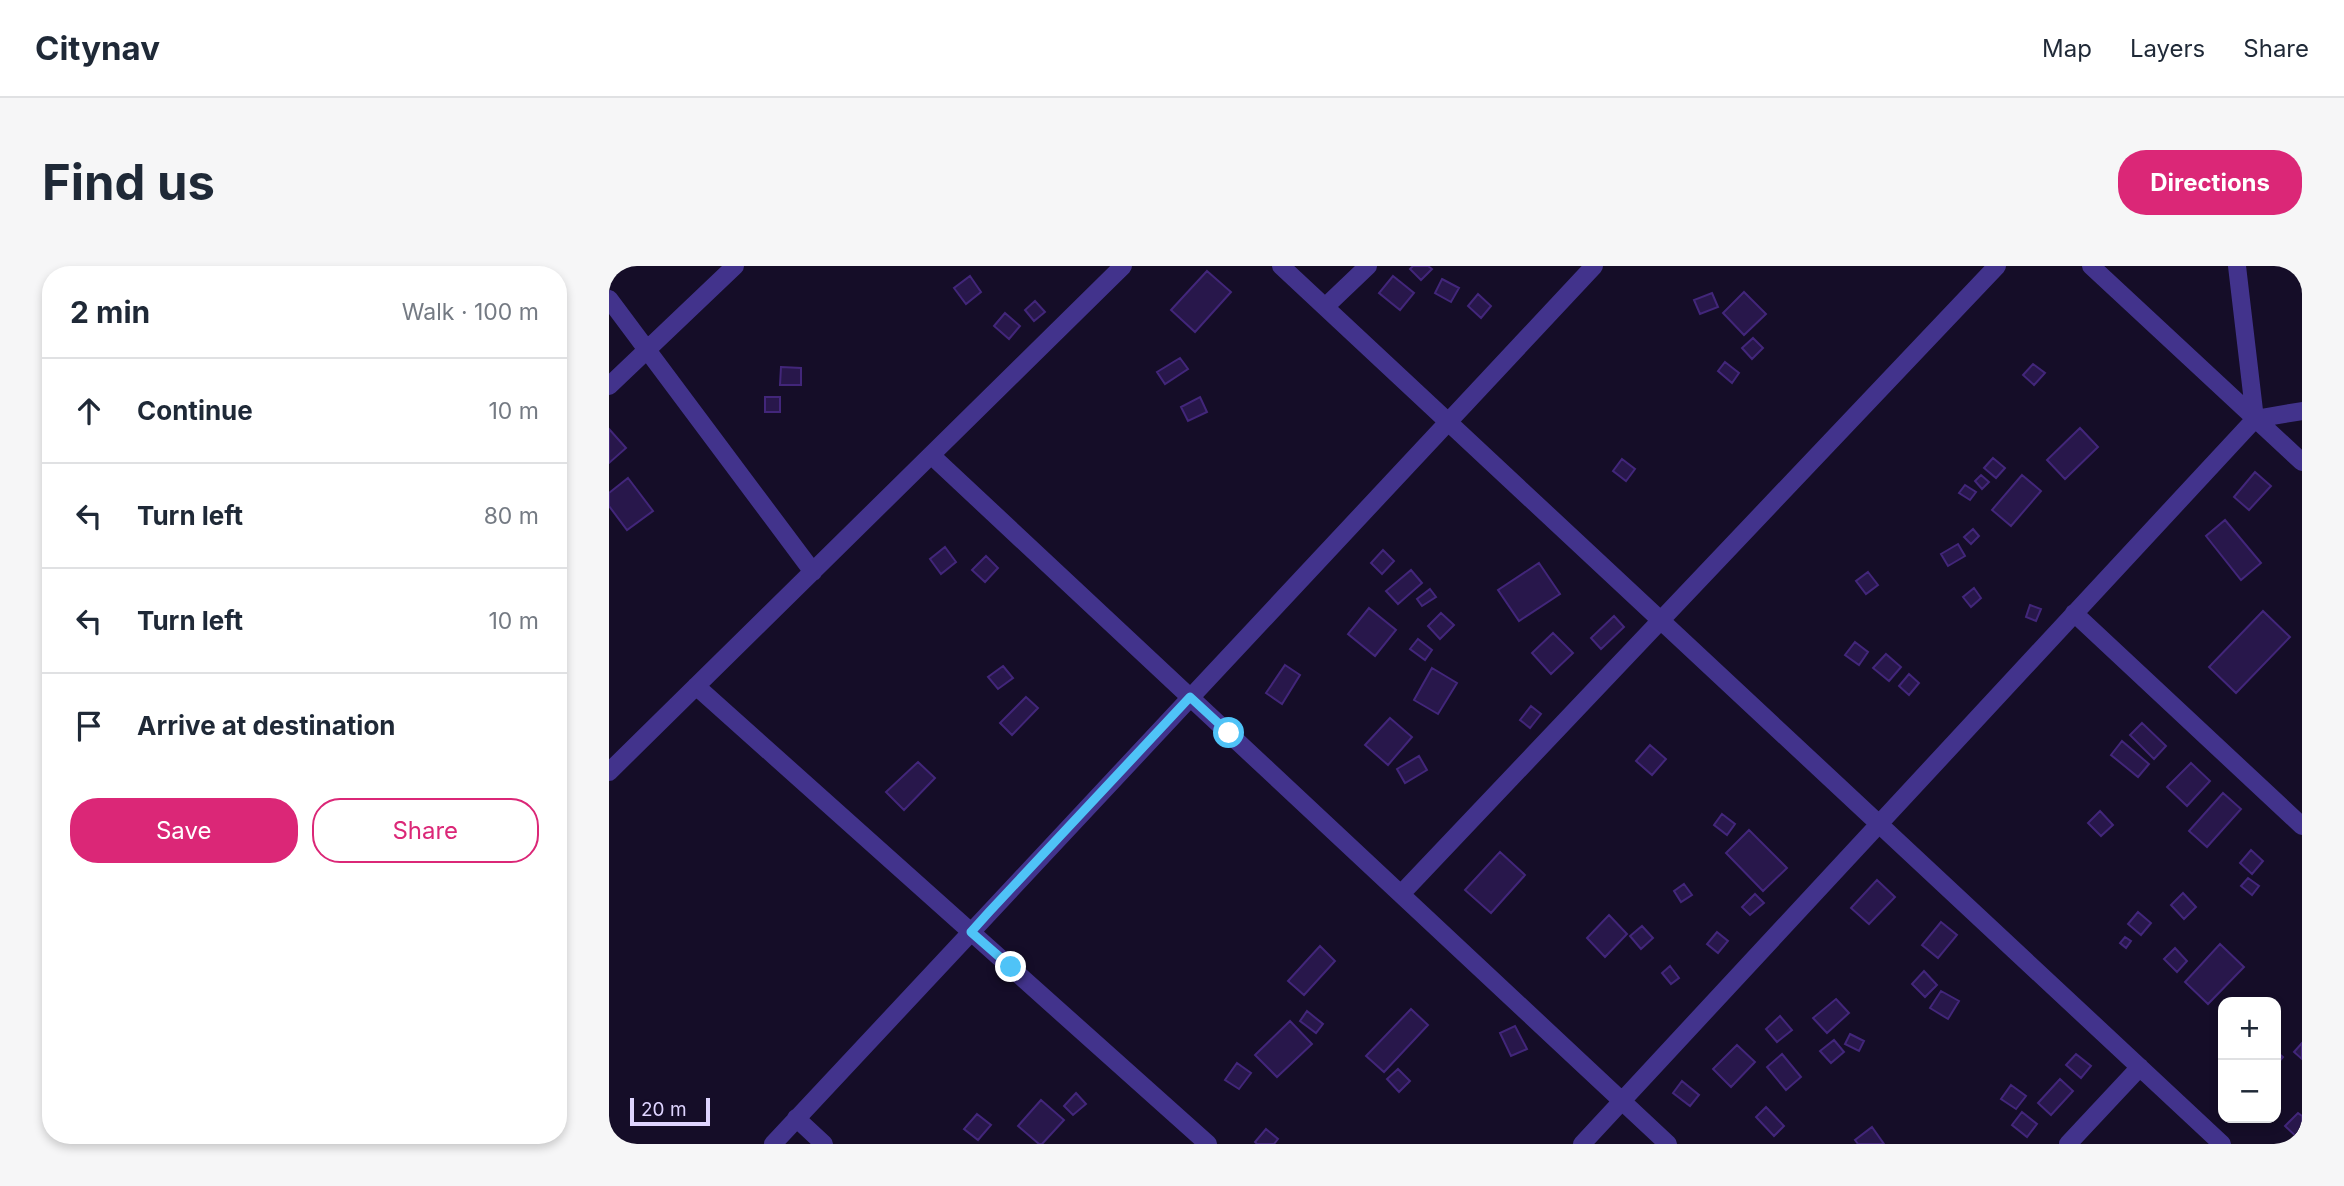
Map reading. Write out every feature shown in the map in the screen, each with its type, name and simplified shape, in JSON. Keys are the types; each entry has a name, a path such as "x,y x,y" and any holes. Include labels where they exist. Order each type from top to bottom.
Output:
{"street":[{"path":"609,386 735,266"},
{"path":"609,772 1123,266"},
{"path":"1281,266 2222,1144"},
{"path":"1325,307 1368,266"},
{"path":"773,1144 1594,266"},
{"path":"1401,894 1997,266"},
{"path":"2091,266 2302,462"},
{"path":"2237,266 2255,419"},
{"path":"609,299 813,572"},
{"path":"1582,1144 2255,419 2302,411"},
{"path":"931,455 1668,1144"},
{"path":"2074,613 2302,826"},
{"path":"696,686 1208,1144"},
{"path":"2068,1144 2140,1067"},
{"path":"796,1118 824,1144"}],"building":[{"path":"1413,266 1428,266 1432,269 1421,280 1410,269"},
{"path":"1207,271 1231,292 1195,332 1171,310"},
{"path":"970,276 981,292 966,304 954,288"},
{"path":"1393,276 1414,293 1400,310 1379,293"},
{"path":"1442,279 1459,288 1451,302 1435,293"},
{"path":"1744,292 1766,314 1744,335 1723,313"},
{"path":"1712,293 1718,307 1700,314 1694,300"},
{"path":"1478,294 1491,306 1481,318 1468,306"},
{"path":"1035,301 1045,312 1034,321 1025,310"},
{"path":"1005,313 1020,326 1009,339 994,326"},
{"path":"1753,338 1763,348 1752,359 1742,348"},
{"path":"1180,358 1188,369 1165,384 1157,372"},
{"path":"1725,362 1739,373 1732,383 1718,371"},
{"path":"2033,364 2045,373 2034,385 2023,375"},
{"path":"781,367 801,368 801,385 780,385"},
{"path":"765,397 780,397 780,412 765,412"},
{"path":"1200,397 1207,412 1188,421 1181,407"},
{"path":"2080,428 2098,447 2065,479 2047,460"},
{"path":"609,429 626,448 609,463"},
{"path":"1993,458 2005,468 1996,478 1984,468"},
{"path":"1622,459 1635,469 1626,481 1613,471"},
{"path":"2255,472 2271,486 2249,510 2234,497"},
{"path":"1981,475 1989,482 1982,489 1975,481"},
{"path":"2022,475 2041,491 2011,526 1992,510"},
{"path":"628,478 653,511 627,530 609,506 609,493"},
{"path":"1965,485 1976,492 1970,500 1959,493"},
{"path":"2225,520 2261,563 2241,580 2206,536"},
{"path":"1973,529 1979,536 1971,544 1964,537"},
{"path":"1958,544 1965,556 1948,566 1941,554"},
{"path":"945,547 956,562 941,574 930,559"},
{"path":"1383,550 1394,561 1382,574 1371,563"},
{"path":"986,556 998,568 985,582 972,570"},
{"path":"1539,563 1560,594 1519,621 1498,590"},
{"path":"1411,570 1422,583 1398,604 1386,591"},
{"path":"1868,572 1878,585 1866,594 1856,581"},
{"path":"1974,588 1981,598 1971,607 1963,597"},
{"path":"1430,589 1436,597 1422,606 1417,599"},
{"path":"2030,605 2041,609 2036,621 2026,617"},
{"path":"1369,608 1396,630 1375,656 1348,634"},
{"path":"2263,611 2290,637 2236,693 2209,667"},
{"path":"1441,613 1454,625 1440,639 1428,626"},
{"path":"1614,616 1624,627 1601,649 1591,638"},
{"path":"1553,633 1573,653 1551,674 1532,653"},
{"path":"1418,639 1432,650 1425,660 1410,649"},
{"path":"1855,642 1868,652 1859,665 1845,655"},
{"path":"1886,654 1901,667 1889,681 1873,668"},
{"path":"1285,665 1300,675 1282,704 1266,693"},
{"path":"1003,666 1013,678 998,689 988,677"},
{"path":"1432,668 1457,683 1438,714 1414,700"},
{"path":"1909,674 1919,683 1909,695 1899,686"},
{"path":"1026,697 1038,708 1012,735 1000,723"},
{"path":"1531,706 1541,714 1530,728 1520,720"},
{"path":"1390,718 1412,737 1388,765 1365,745"},
{"path":"2142,723 2166,746 2154,759 2130,735"},
{"path":"2122,741 2149,764 2138,777 2111,755"},
{"path":"1650,745 1666,759 1652,775 1636,761"},
{"path":"1419,756 1427,770 1405,783 1397,769"},
{"path":"918,762 935,778 904,810 886,792"},
{"path":"2191,763 2210,781 2187,806 2167,787"},
{"path":"2223,793 2241,809 2207,847 2189,831"},
{"path":"2100,811 2113,825 2101,836 2088,823"},
{"path":"1722,814 1735,824 1727,835 1714,825"},
{"path":"1749,830 1787,868 1763,891 1726,853"},
{"path":"2251,850 2263,861 2252,874 2240,863"},
{"path":"1500,852 1525,875 1491,913 1465,890"},
{"path":"2248,878 2259,886 2252,895 2241,886"},
{"path":"1877,880 1895,897 1869,924 1851,908"},
{"path":"1684,884 1692,895 1681,902 1674,891"},
{"path":"2183,893 2196,907 2184,919 2171,905"},
{"path":"1755,894 1764,903 1750,915 1742,907"},
{"path":"2138,912 2151,923 2141,935 2128,924"},
{"path":"1609,915 1627,934 1605,957 1587,938"},
{"path":"1941,922 1957,935 1938,958 1922,945"},
{"path":"1642,926 1653,938 1641,949 1630,936"},
{"path":"1717,932 1728,941 1718,953 1707,944"},
{"path":"2125,937 2131,941 2126,948 2120,943"},
{"path":"2220,944 2244,967 2208,1004 2185,982"},
{"path":"1320,946 1335,961 1304,995 1288,981"},
{"path":"2175,948 2187,961 2177,972 2164,959"},
{"path":"1670,966 1679,978 1671,984 1662,973"},
{"path":"1924,971 1937,985 1925,997 1912,984"},
{"path":"1941,991 1959,1001 1948,1019 1930,1008"},
{"path":"1836,999 1849,1013 1827,1033 1813,1018"},
{"path":"1411,1009 1428,1025 1384,1072 1366,1056"},
{"path":"1307,1011 1323,1024 1316,1033 1300,1021"},
{"path":"1780,1016 1792,1030 1777,1042 1766,1029"},
{"path":"1290,1021 1312,1044 1277,1077 1255,1055"},
{"path":"1515,1026 1527,1049 1511,1056 1500,1033"},
{"path":"1850,1034 1864,1041 1859,1051 1845,1044"},
{"path":"1834,1040 1844,1052 1831,1063 1820,1051"},
{"path":"2302,1043 2302,1059 2294,1052"},
{"path":"1737,1045 1755,1062 1731,1087 1713,1069"},
{"path":"1782,1054 1801,1077 1786,1090 1767,1067"},
{"path":"2076,1054 2091,1066 2081,1078 2066,1065"},
{"path":"1237,1063 1251,1073 1239,1089 1225,1080"},
{"path":"1398,1069 1410,1081 1399,1092 1387,1079"},
{"path":"2060,1079 2073,1091 2051,1115 2038,1103"},
{"path":"1682,1081 1699,1095 1690,1106 1673,1093"},
{"path":"2011,1085 2026,1096 2016,1109 2001,1099"},
{"path":"1076,1093 1086,1104 1073,1115 1064,1106"},
{"path":"1041,1100 1064,1120 1039,1144 1018,1126"},
{"path":"1766,1107 1784,1126 1774,1136 1756,1117"},
{"path":"2022,1112 2037,1124 2027,1137 2012,1125"},
{"path":"2298,1113 2302,1116 2302,1142 2285,1126"},
{"path":"977,1114 991,1125 978,1140 964,1129"},
{"path":"1872,1127 1884,1144 1858,1144 1855,1140"},
{"path":"1266,1129 1278,1139 1274,1144 1257,1144 1255,1142"}],"route":[{"path":"1011,967 971,932 989,912 1190,697 1229,733"}]}
